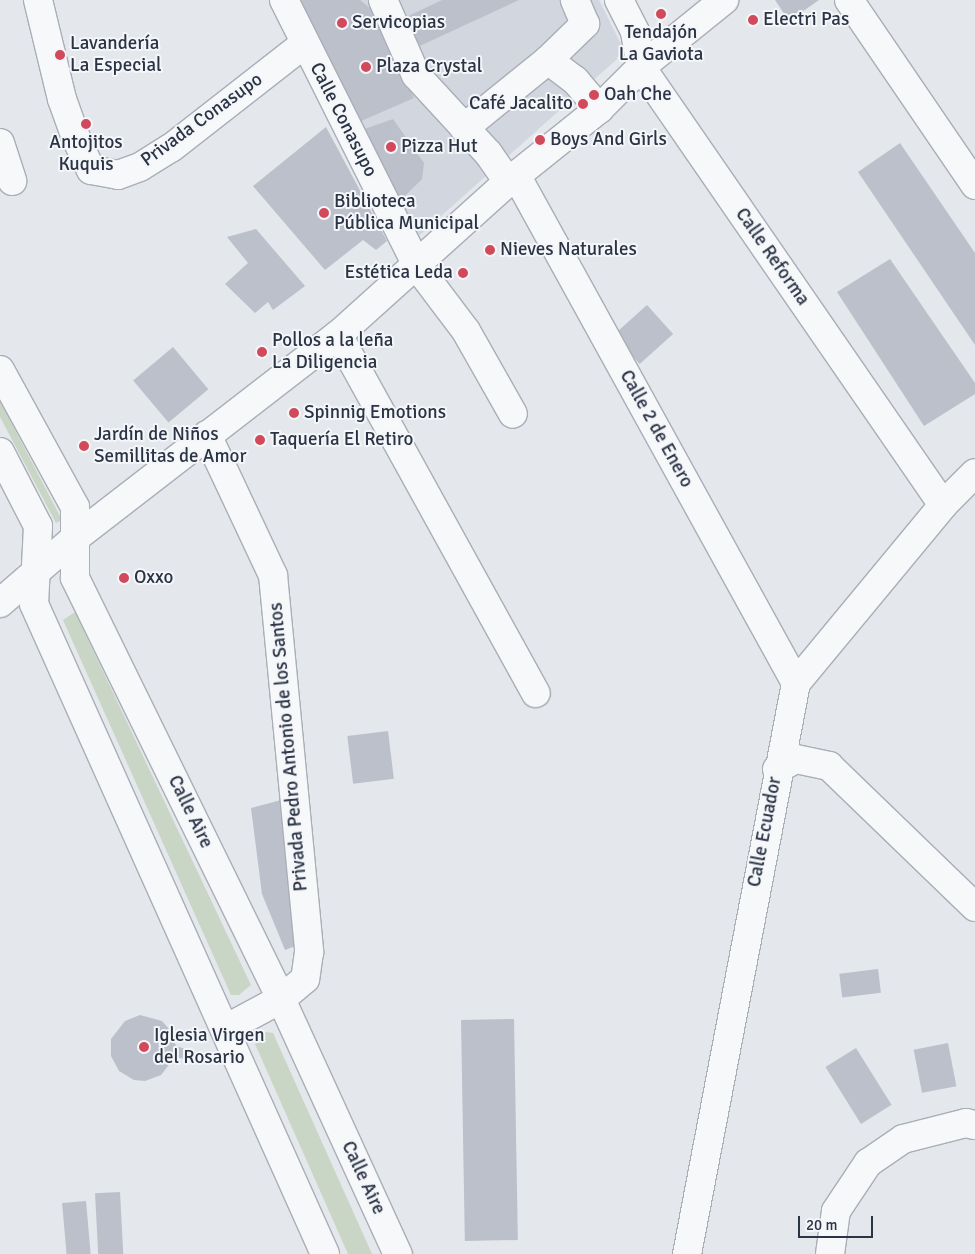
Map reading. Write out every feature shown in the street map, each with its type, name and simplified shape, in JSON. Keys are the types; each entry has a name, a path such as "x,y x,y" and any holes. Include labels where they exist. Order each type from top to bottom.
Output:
{"street":[{"name":"Privada Conasupo","path":"38,0 76,138 91,170 118,175 140,167 171,148 304,44"},
{"name":"Calle Conasupo","path":"284,0 304,44 417,266 466,331 513,414"},
{"name":"Calle 2 de Enero","path":"383,0 416,75 512,178 796,683"},
{"path":"464,128 548,60 586,24 575,0"},
{"name":"Calle Reforma","path":"619,0 635,32 641,67 943,506"},
{"path":"0,603 75,538 338,334 417,266 512,178 599,109 641,67 724,0"},
{"path":"849,0 975,185"},
{"path":"548,60 575,80 599,109"},
{"path":"0,143 12,181"},
{"path":"338,334 536,693"},
{"name":"Calle Aire","path":"0,370 75,507 75,578 281,999 398,1254"},
{"name":"Privada Pedro Antonio de los Santos","path":"207,435 273,575 309,952 305,979 281,999 225,1029"},
{"path":"0,452 38,526 34,604 326,1254"},
{"name":"Calle Ecuador","path":"687,1254 777,769 796,683 943,506 975,473"},
{"path":"777,769 796,759 829,766 975,908"},
{"path":"830,1254 836,1211 868,1163 903,1139 966,1123 975,1125"}],"shaded area":[{"path":"297,0 599,0 625,52 412,242"}],"green space":[{"path":"0,401 62,520 56,523 0,417"},
{"path":"75,612 251,985 239,995 231,995 63,620"},
{"path":"266,1032 273,1033 372,1254 348,1254 255,1044"}],"building":[{"name":"Plaza Crystal","path":"301,0 360,0 371,9 414,98 359,122"},
{"path":"442,0 519,0 411,50 398,21"},
{"path":"775,0 819,0 789,21"},
{"name":"Pizza Hut","path":"393,119 424,163 422,179 402,199 394,200 362,130"},
{"name":"Biblioteca Pública Municipal","path":"326,127 387,241 376,250 363,240 325,270 253,186"},
{"path":"900,143 975,253 975,345 858,172"},
{"path":"256,229 305,286 273,310 268,302 255,313 225,284 248,263 227,237"},
{"path":"890,259 975,383 975,394 924,426 837,292"},
{"path":"647,305 673,334 640,364 614,335"},
{"path":"173,347 208,389 169,423 133,380"},
{"path":"388,731 394,779 353,784 347,736"},
{"path":"285,799 298,945 285,950 262,894 251,808"},
{"path":"878,969 881,993 842,998 839,974"},
{"name":"Iglesia Virgen del Rosario","path":"140,1015 162,1021 170,1030 176,1046 192,1051 191,1060 175,1057 161,1075 145,1081 134,1080 119,1071 111,1056 111,1039 125,1021"},
{"path":"514,1019 518,1240 465,1241 461,1020"},
{"path":"948,1043 956,1086 922,1093 914,1050"},
{"path":"856,1048 892,1105 861,1124 825,1067"},
{"path":"120,1192 123,1254 98,1254 95,1193"},
{"path":"86,1201 91,1254 67,1254 62,1203"}],"place":[{"name":"Tendajón La Gaviota","path":"661,14"},
{"name":"Electri Pas","path":"753,20"},
{"name":"Servicopias","path":"342,23"},
{"name":"Lavandería La Especial","path":"60,55"},
{"name":"Plaza Crystal","path":"366,67"},
{"name":"Oah Che","path":"594,95"},
{"name":"Café Jacalito","path":"583,104"},
{"name":"Antojitos Kuquis","path":"86,124"},
{"name":"Boys And Girls","path":"540,140"},
{"name":"Pizza Hut","path":"391,147"},
{"name":"Biblioteca Pública Municipal","path":"324,213"},
{"name":"Nieves Naturales","path":"490,250"},
{"name":"Estética Leda","path":"463,273"},
{"name":"Pollos a la leña La Diligencia","path":"262,352"},
{"name":"Spinnig Emotions","path":"294,413"},
{"name":"Taquería El Retiro","path":"260,440"},
{"name":"Jardín de Niños Semillitas de Amor","path":"84,446"},
{"name":"Oxxo","path":"124,578"},
{"name":"Iglesia Virgen del Rosario","path":"144,1047"}]}
